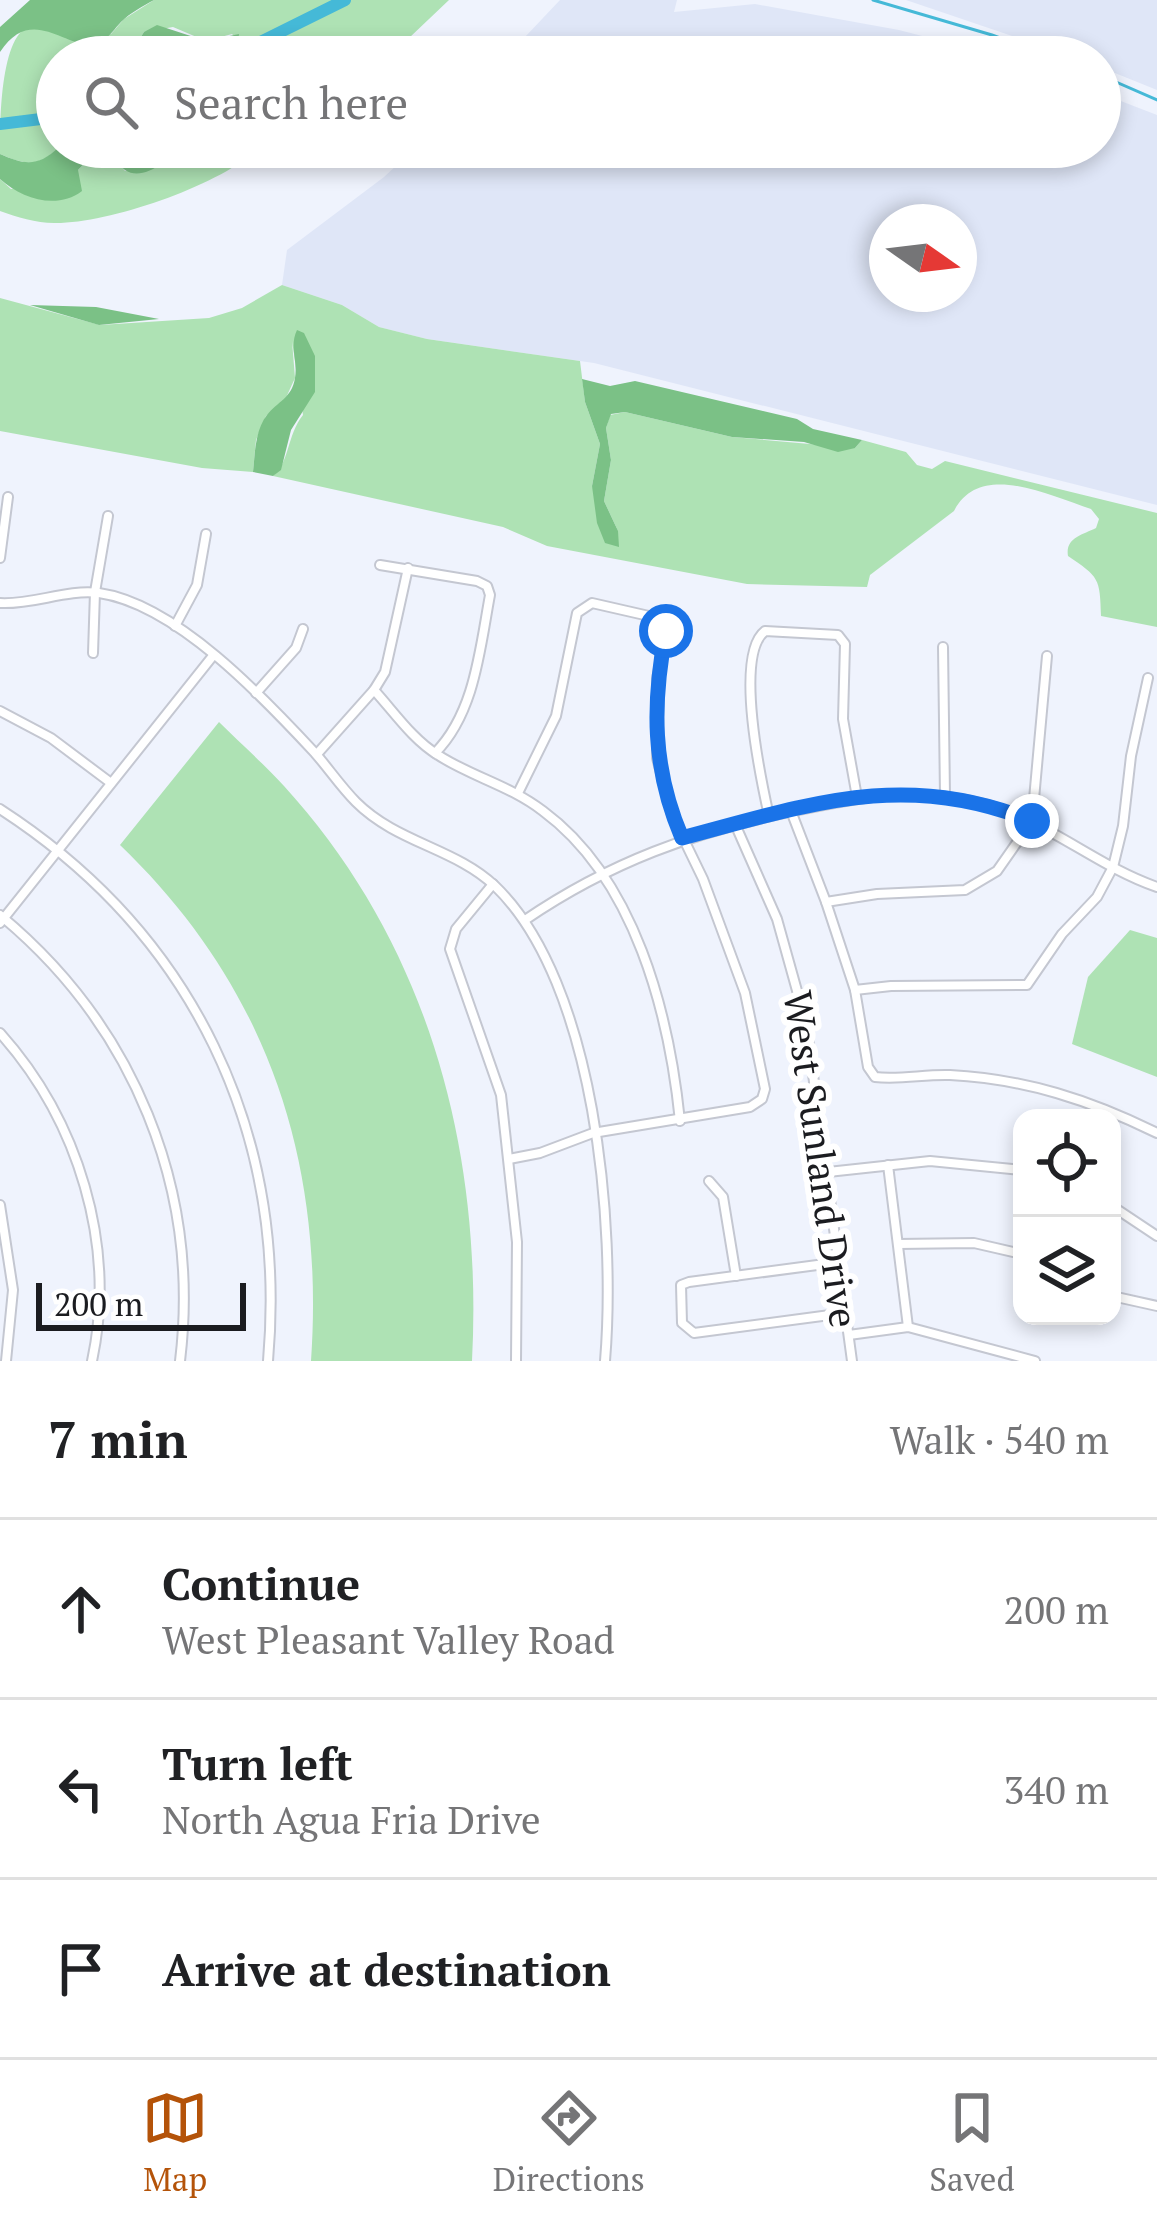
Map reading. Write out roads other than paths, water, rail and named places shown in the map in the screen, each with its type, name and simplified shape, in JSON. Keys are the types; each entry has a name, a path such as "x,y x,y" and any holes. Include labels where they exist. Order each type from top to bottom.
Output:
{"street":[{"path":"0,558 8,497"},
{"path":"93,653 95,592 108,516"},
{"path":"175,626 197,585 206,534"},
{"path":"380,565 488,586 471,690 434,753"},
{"path":"316,754 374,690 392,652 408,568"},
{"path":"0,603 95,592 137,604 175,626 256,693 378,823 493,884 525,920 544,952 582,1051 603,1204 605,1361"},
{"path":"509,1159 540,1153 593,1132 750,1107 762,1099 765,1089 745,993 703,879 682,838 657,758 657,679 666,631 662,619 592,603 582,606 556,716 518,793"},
{"path":"256,693 296,648 304,629"},
{"path":"769,816 753,728 752,670 758,636 765,632 843,639 842,719 857,797"},
{"path":"943,647 945,796"},
{"path":"180,1361 184,1259 172,1181 151,1115 120,1051 95,1013 58,967 1,918 212,656"},
{"path":"826,902 978,886 1011,855 1032,821 1047,656"},
{"path":"855,990 1027,985 1062,934 1096,897 1113,867 1148,677"},
{"path":"374,690 434,753 518,793 577,841 603,874 637,941 651,983 676,1077 680,1121"},
{"path":"9,698 0,712 51,738 111,783"},
{"path":"641,761 657,758"},
{"path":"525,920 603,874 682,838 857,797 904,792 984,804 1032,821 1157,886"},
{"path":"0,809 59,850 152,943 195,1009 233,1087 258,1166 267,1216 272,1316 268,1361"},
{"path":"791,812 855,990 868,1066 875,1077 970,1076 1049,1088 1103,1106 1157,1132"},
{"name":"West Sunland Drive","path":"735,824 795,972 815,1069 852,1361"},
{"path":"400,850 406,839"},
{"path":"493,884 451,940 457,973 501,1095 517,1242 516,1361"},
{"path":"439,937 451,940"},
{"path":"0,1033 59,1118 82,1178 96,1243 100,1297 92,1361"},
{"path":"828,1172 948,1162 1013,1169"},
{"path":"888,1165 908,1327"},
{"path":"709,1181 723,1197 736,1276"},
{"path":"0,1204 13,1290 6,1361"},
{"path":"1121,1212 1157,1236"},
{"path":"898,1244 974,1243 1013,1252"},
{"path":"840,1262 681,1285 679,1293 686,1330 694,1333 845,1312"},
{"path":"1121,1298 1157,1306"},
{"path":"849,1335 908,1327 1035,1361"}],"waterway":[{"path":"272,36 345,0"},
{"path":"873,0 995,36"},
{"path":"1121,84 1157,100"},
{"path":"0,124 36,120"}]}
